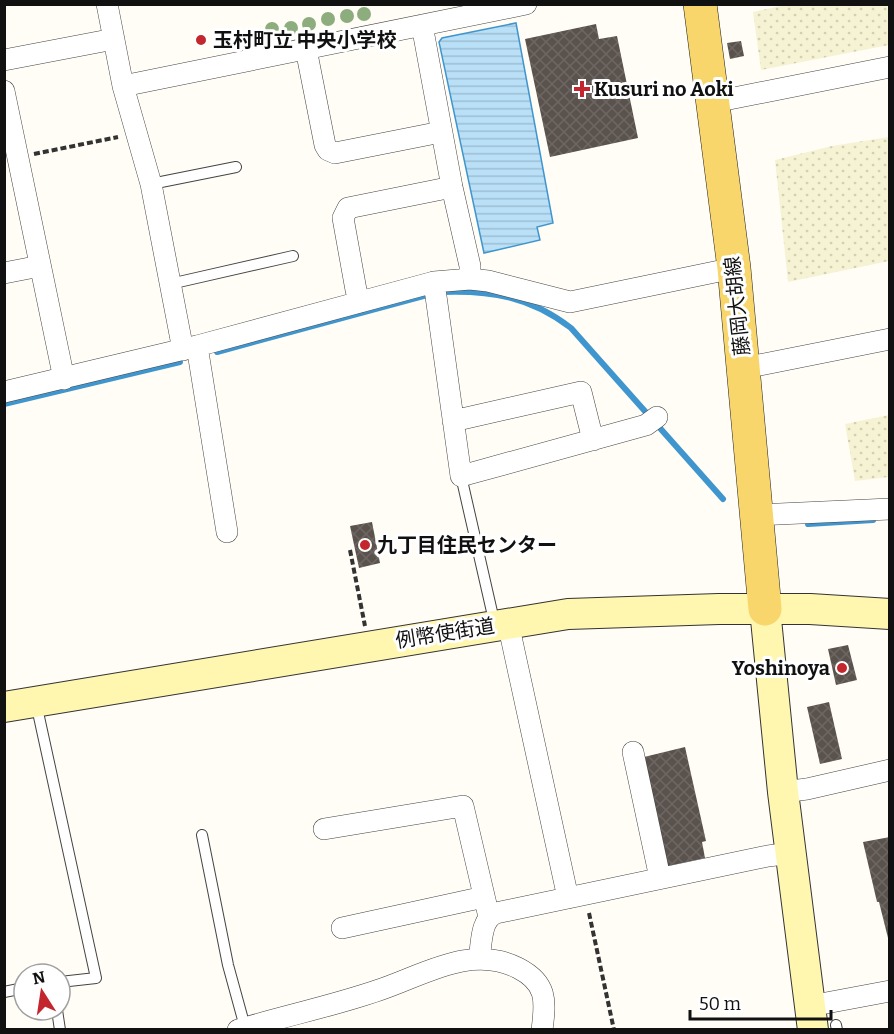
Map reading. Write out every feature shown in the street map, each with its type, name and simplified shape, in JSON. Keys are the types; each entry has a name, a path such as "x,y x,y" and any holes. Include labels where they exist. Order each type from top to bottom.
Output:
{"main road":[{"name":"藤岡大胡線","path":"700,4 734,268 765,609"},
{"path":"765,609 791,853 824,1023"},
{"name":"例幣使街道","path":"4,707 568,614 810,609 890,614"}],"street":[{"path":"107,4 123,86 151,184 170,284 190,348 227,532"},
{"path":"123,86 526,4"},
{"path":"422,25 441,132 470,266 470,279"},
{"path":"4,60 114,39"},
{"path":"306,49 325,145 331,152 441,132"},
{"path":"714,102 890,67"},
{"path":"4,91 64,379"},
{"path":"360,302 343,218 348,208 452,187"},
{"path":"4,273 40,266"},
{"path":"4,392 190,348 434,282 470,279 570,302 734,268"},
{"path":"434,282 462,476 593,440 651,421"},
{"path":"744,368 890,339"},
{"path":"453,421 581,392 593,440"},
{"path":"757,515 890,509"},
{"path":"502,624 576,897"},
{"path":"633,752 660,878"},
{"path":"783,792 807,789 890,770"},
{"path":"324,829 463,806 487,907 479,958"},
{"path":"342,928 576,897 791,853"},
{"path":"241,1028 378,990 454,962 479,958 507,962 538,981 544,998 542,1029"},
{"path":"824,1023 890,991"}],"lane":[{"path":"151,184 236,167"},
{"path":"170,284 292,256"},
{"path":"462,476 502,624"},
{"path":"36,701 96,978 72,981"},
{"path":"202,835 241,1028"}],"path":[{"path":"17,157 128,135"},
{"path":"350,550 369,646"},
{"path":"576,897 614,1029"}],"shaded area":[{"path":"790,4 889,5 889,45 761,70 753,12"},
{"path":"889,137 889,261 788,282 775,160 832,146"},
{"path":"889,415 889,477 855,481 845,424"}],"water":[{"path":"516,23 553,223 537,227 540,240 484,253 439,42 442,38"}],"building":[{"name":"Kusuri no Aoki","path":"596,24 599,39 617,36 638,138 550,157 525,39"},
{"path":"741,41 744,56 730,59 727,43"},
{"name":"九丁目住民センター","path":"372,522 380,563 359,568 350,526"},
{"path":"848,645 857,680 836,685 828,649"},
{"path":"829,702 842,759 820,764 807,707"},
{"path":"685,747 706,841 702,842 705,858 668,866 644,757"},
{"path":"890,837 890,942 889,942 863,842"}],"waterway":[{"path":"441,292 494,294 525,302 556,317 571,328 723,499"},
{"path":"217,352 427,295"},
{"path":"4,404 180,362"},
{"path":"808,524 873,520"}],"place":[{"name":"玉村町立 中央小学校","path":"201,40"},
{"name":"Kusuri no Aoki","path":"582,89"},
{"name":"九丁目住民センター","path":"365,545"},
{"name":"Yoshinoya","path":"842,668"}]}
